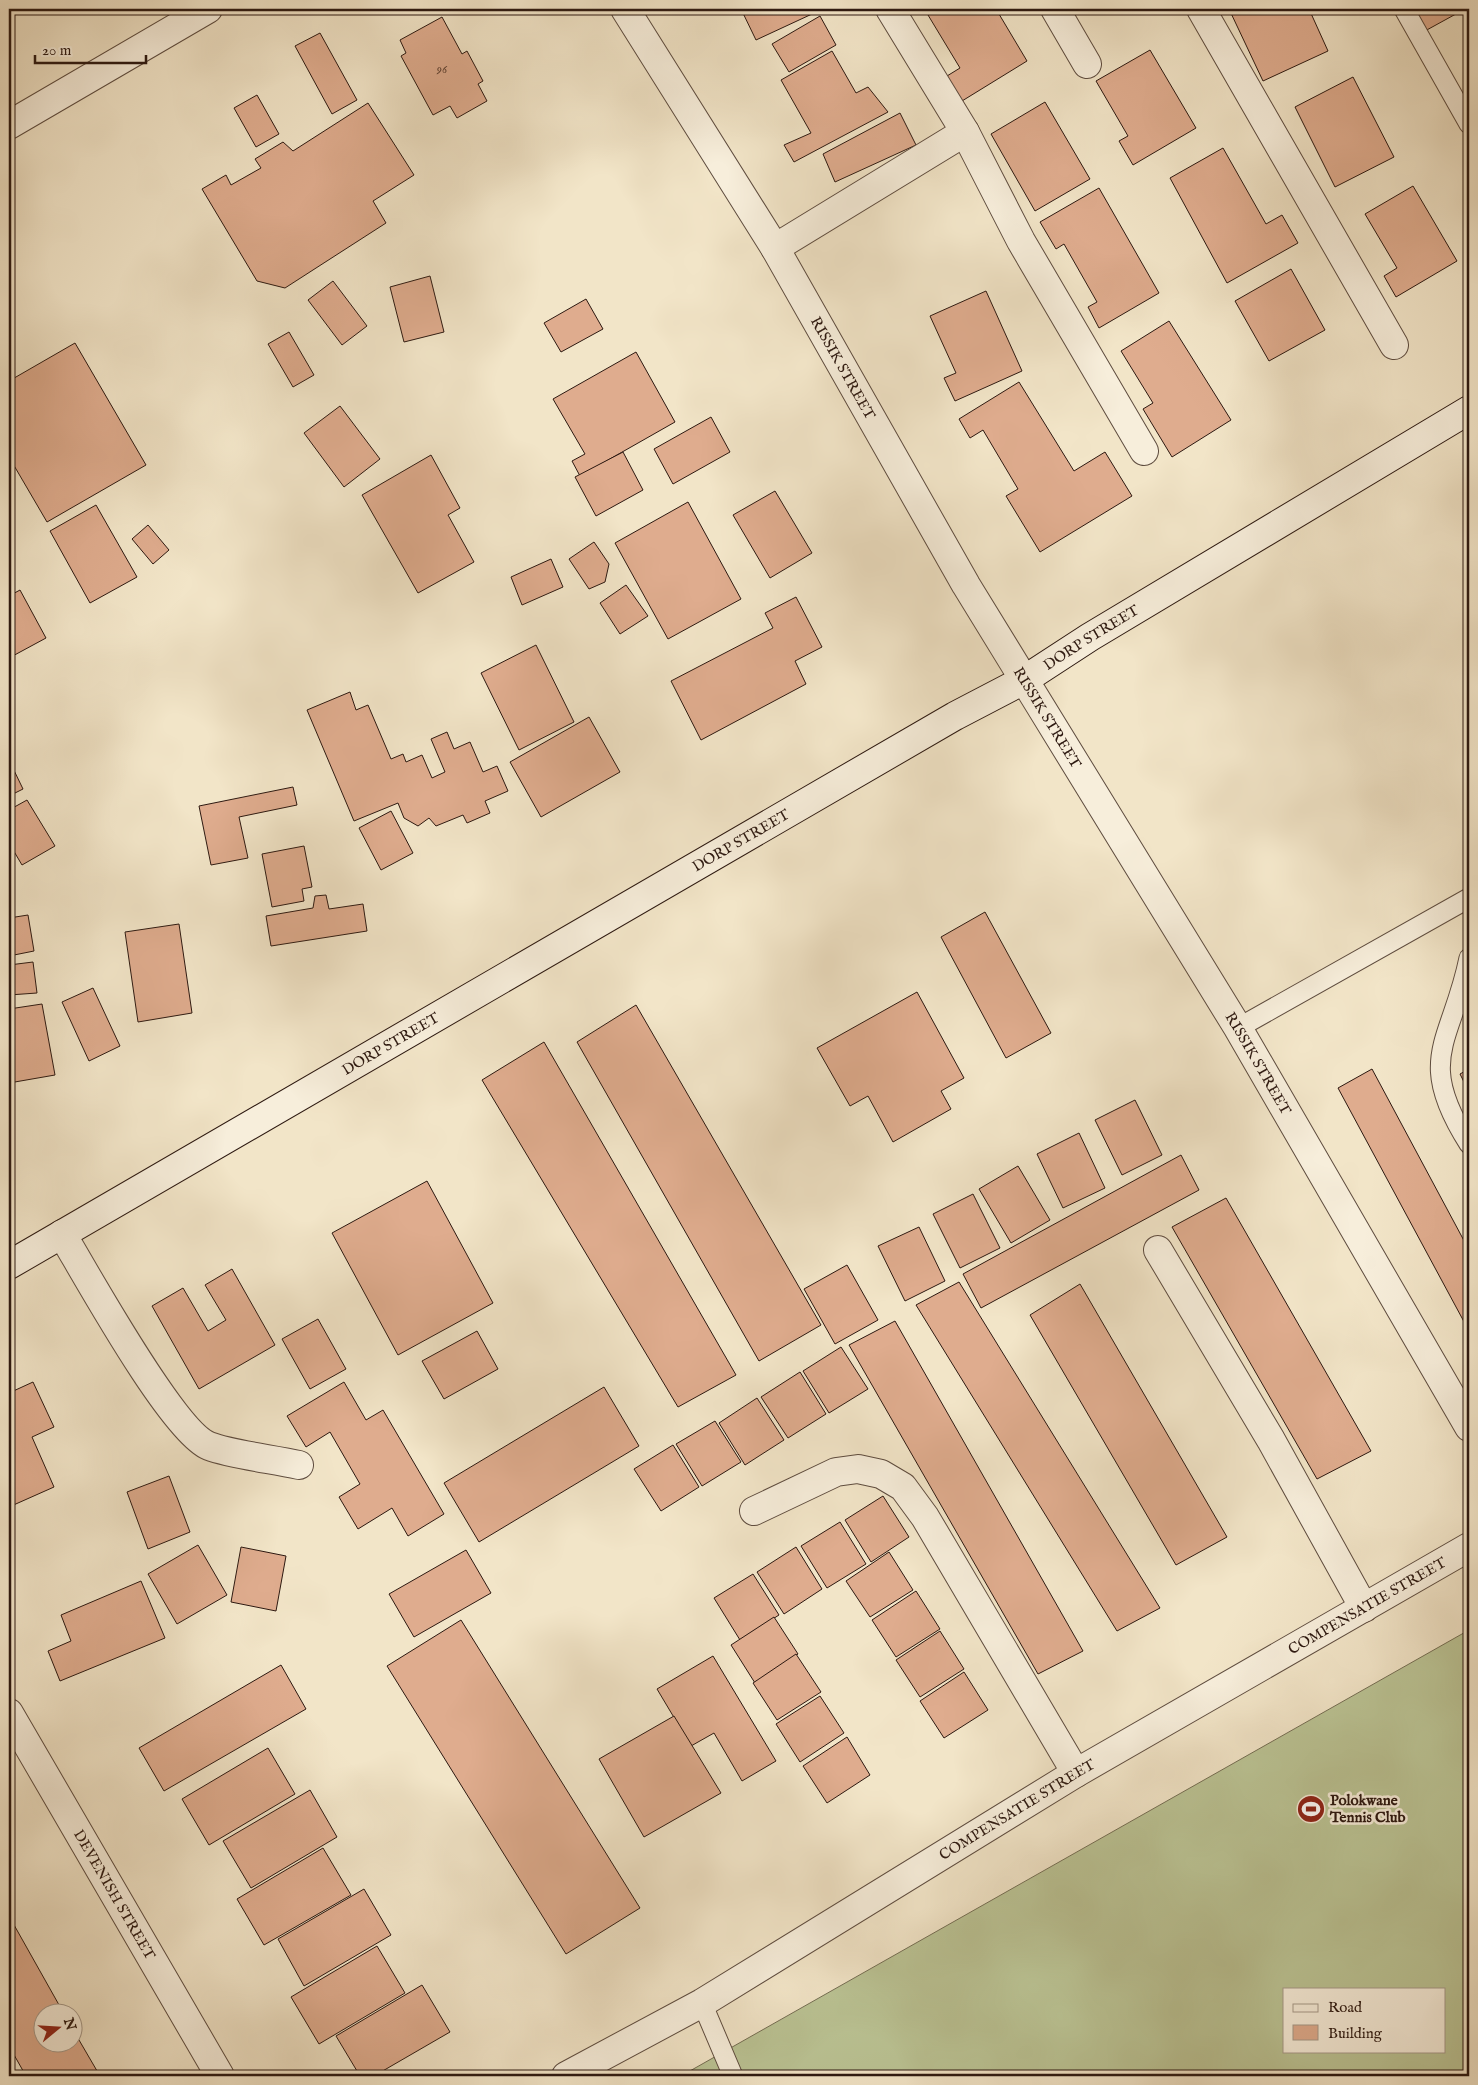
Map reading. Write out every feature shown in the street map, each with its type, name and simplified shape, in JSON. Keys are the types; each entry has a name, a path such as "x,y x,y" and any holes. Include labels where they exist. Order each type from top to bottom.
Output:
{"street":[{"path":"9,125 208,9"},
{"name":"RISSIK STREET","path":"625,9 775,248 966,585 1055,734 1238,1028 1469,1426"},
{"path":"890,9 965,132 1021,241 1144,451"},
{"path":"1055,9 1087,64"},
{"path":"1201,9 1394,345"},
{"path":"775,248 965,132"},
{"name":"DORP STREET","path":"9,1266 955,716 1024,680 1090,637 1469,410"},
{"path":"62,1234 130,1347 180,1421 208,1446 299,1465"},
{"path":"1158,1250 1271,1440 1364,1608"},
{"path":"754,1511 836,1472 858,1469 881,1474 904,1487 925,1517 1076,1773"},
{"name":"COMPENSATIE STREET","path":"566,2076 702,2003 1076,1773 1469,1547"},
{"name":"DEVENISH STREET","path":"9,1713 220,2076"}],"lane":[{"path":"1404,9 1469,124"},
{"path":"1238,1028 1469,898"},
{"path":"1469,958 1465,976 1446,1027 1439,1060 1442,1092 1456,1125 1469,1144"},
{"path":"702,2003 733,2076"}],"green space":[{"name":"Polokwane Tennis Club","path":"1469,1630 1469,2076 681,2076"}],"building":[{"path":"741,9 809,9 812,14 756,40"},
{"path":"938,9 996,9 1027,61 962,101 947,76 960,68 928,15"},
{"path":"1229,9 1309,9 1328,51 1263,81"},
{"path":"1399,9 1465,9 1414,37"},
{"path":"820,16 836,45 789,72 772,44"},
{"path":"442,17 462,54 467,51 483,81 478,84 487,101 457,118 450,106 433,115 401,56 406,53 400,40"},
{"path":"320,33 357,100 332,114 295,46"},
{"path":"1150,50 1196,128 1133,165 1119,141 1128,136 1096,81"},
{"path":"832,51 856,93 868,87 888,112 794,162 784,145 811,133 781,80"},
{"path":"1353,77 1394,157 1335,187 1295,107"},
{"path":"1469,92 1469,118 1459,97"},
{"path":"257,95 279,134 256,147 234,108"},
{"path":"1045,102 1090,179 1035,211 991,134"},
{"path":"368,103 414,175 373,201 386,223 285,288 257,281 202,189 226,175 231,185 261,168 255,159 283,142 293,151"},
{"path":"900,113 916,145 835,182 823,154"},
{"path":"1223,148 1266,224 1282,215 1298,243 1227,283 1170,178"},
{"path":"1413,186 1457,261 1396,297 1384,276 1397,268 1365,214"},
{"path":"1099,188 1159,293 1099,328 1088,307 1097,302 1064,244 1056,249 1040,222"},
{"path":"1291,269 1325,330 1269,361 1235,301"},
{"path":"430,276 444,332 404,342 390,287"},
{"path":"333,281 367,326 342,345 308,300"},
{"path":"986,291 1022,371 955,401 944,378 956,373 930,316"},
{"path":"586,299 603,329 561,352 544,323"},
{"path":"1169,321 1231,420 1172,457 1143,409 1153,403 1121,351"},
{"path":"289,332 314,375 293,387 268,344"},
{"path":"75,343 146,465 47,522 9,457 9,381"},
{"path":"636,352 675,422 580,476 572,461 585,454 553,399"},
{"path":"1019,382 1074,471 1105,452 1132,496 1040,552 1006,496 1018,489 983,430 970,438 959,419"},
{"path":"340,406 380,459 344,487 304,433"},
{"path":"711,417 730,452 673,484 654,449"},
{"path":"623,452 643,490 596,516 575,477"},
{"path":"431,455 460,508 448,515 474,562 418,593 362,495"},
{"path":"775,491 812,553 770,578 733,515"},
{"path":"688,502 741,599 668,639 615,543"},
{"path":"96,505 137,577 90,603 50,531"},
{"path":"148,525 169,550 153,564 132,539"},
{"path":"594,542 609,564 605,582 589,589 569,559"},
{"path":"551,559 563,587 522,605 511,577"},
{"path":"626,585 648,616 620,634 600,603"},
{"path":"20,590 46,638 9,658 9,596"},
{"path":"796,597 822,647 795,661 806,684 701,740 671,681 773,628 765,613"},
{"path":"536,645 574,722 519,750 481,673"},
{"path":"350,692 356,710 368,705 391,759 403,754 406,762 422,755 432,778 445,772 431,739 447,732 454,749 470,742 483,772 497,766 508,791 485,801 490,813 467,823 463,815 436,826 429,818 418,826 404,818 398,803 354,821 307,710"},
{"path":"589,717 620,772 541,817 510,762"},
{"path":"9,760 23,789 9,796"},
{"path":"293,787 297,805 239,817 248,858 211,865 199,806"},
{"path":"27,800 55,846 22,865 9,843 9,810"},
{"path":"391,811 413,853 381,870 359,828"},
{"path":"304,846 312,887 302,889 304,901 272,907 262,854"},
{"path":"326,895 329,909 363,904 367,931 271,946 266,916 313,908 315,896"},
{"path":"985,912 1051,1033 1006,1058 941,937"},
{"path":"28,915 34,951 9,956 9,918"},
{"path":"179,924 192,1013 138,1022 125,932"},
{"path":"33,962 37,993 9,995 9,965"},
{"path":"93,988 120,1046 89,1061 62,1002"},
{"path":"917,992 964,1078 941,1091 951,1109 893,1142 868,1096 850,1106 817,1048"},
{"path":"42,1004 55,1075 9,1083 9,1009"},
{"path":"636,1005 821,1325 759,1361 577,1042"},
{"path":"544,1042 736,1375 678,1407 482,1080"},
{"path":"1372,1069 1469,1250 1469,1331 1338,1088"},
{"path":"1469,1069 1469,1092 1460,1074"},
{"path":"1135,1100 1162,1155 1122,1175 1095,1120"},
{"path":"1079,1133 1105,1188 1063,1208 1037,1154"},
{"path":"1181,1155 1199,1190 981,1308 963,1274"},
{"path":"1018,1166 1050,1220 1011,1243 979,1189"},
{"path":"427,1181 493,1303 398,1355 332,1233"},
{"path":"973,1194 1000,1248 960,1268 933,1214"},
{"path":"1226,1198 1371,1451 1317,1479 1172,1227"},
{"path":"919,1227 945,1281 905,1301 878,1246"},
{"path":"847,1265 878,1320 835,1344 804,1289"},
{"path":"232,1269 275,1345 199,1389 152,1306 183,1288 208,1331 226,1320 205,1285"},
{"path":"959,1282 1160,1608 1117,1631 916,1305"},
{"path":"1080,1284 1227,1537 1176,1565 1030,1315"},
{"path":"318,1319 346,1369 310,1389 282,1339"},
{"path":"895,1321 1083,1651 1038,1674 849,1345"},
{"path":"477,1331 498,1369 444,1399 422,1361"},
{"path":"841,1347 868,1389 829,1413 803,1371"},
{"path":"800,1372 826,1414 788,1438 761,1397"},
{"path":"33,1382 54,1427 32,1437 54,1487 9,1507 9,1393"},
{"path":"344,1382 366,1420 383,1410 444,1514 408,1536 392,1508 358,1529 339,1497 360,1484 330,1432 306,1447 287,1416"},
{"path":"604,1387 639,1446 479,1542 444,1483"},
{"path":"757,1398 784,1440 745,1465 719,1423"},
{"path":"715,1421 741,1462 702,1486 676,1444"},
{"path":"673,1445 699,1487 661,1511 634,1469"},
{"path":"169,1476 190,1532 148,1549 127,1492"},
{"path":"883,1496 909,1537 871,1562 845,1520"},
{"path":"840,1522 866,1564 827,1588 801,1546"},
{"path":"198,1545 227,1595 177,1624 148,1574"},
{"path":"241,1547 286,1556 276,1611 231,1602"},
{"path":"796,1547 822,1589 784,1614 757,1572"},
{"path":"466,1550 491,1593 414,1637 389,1594"},
{"path":"889,1552 913,1590 870,1617 846,1581"},
{"path":"753,1574 779,1615 740,1640 714,1598"},
{"path":"141,1581 165,1638 60,1681 48,1651 71,1641 61,1615"},
{"path":"916,1591 940,1629 896,1657 872,1620"},
{"path":"774,1617 798,1654 755,1683 731,1645"},
{"path":"461,1620 640,1908 566,1954 387,1666"},
{"path":"940,1631 964,1669 920,1697 896,1660"},
{"path":"796,1654 821,1692 777,1720 753,1683"},
{"path":"713,1656 776,1761 742,1781 714,1733 691,1746 657,1689"},
{"path":"281,1665 306,1709 164,1791 139,1748"},
{"path":"964,1672 988,1710 944,1738 920,1701"},
{"path":"820,1696 844,1733 800,1762 776,1724"},
{"path":"674,1716 721,1793 644,1837 599,1759"},
{"path":"847,1737 870,1775 827,1803 803,1766"},
{"path":"268,1748 295,1794 209,1845 182,1799"},
{"path":"310,1790 337,1837 251,1888 223,1841"},
{"path":"323,1848 351,1895 264,1945 237,1899"},
{"path":"364,1889 391,1935 304,1986 278,1939"},
{"path":"9,1916 57,2002 32,2002 32,2052 82,2052 82,2045 100,2076 26,2076 9,2046"},
{"path":"377,1946 405,1993 319,2044 291,1997"},
{"path":"422,1985 450,2032 374,2076 360,2076 336,2036"}],"place":[{"name":"Polokwane Tennis Club","path":"1311,1809"}]}
